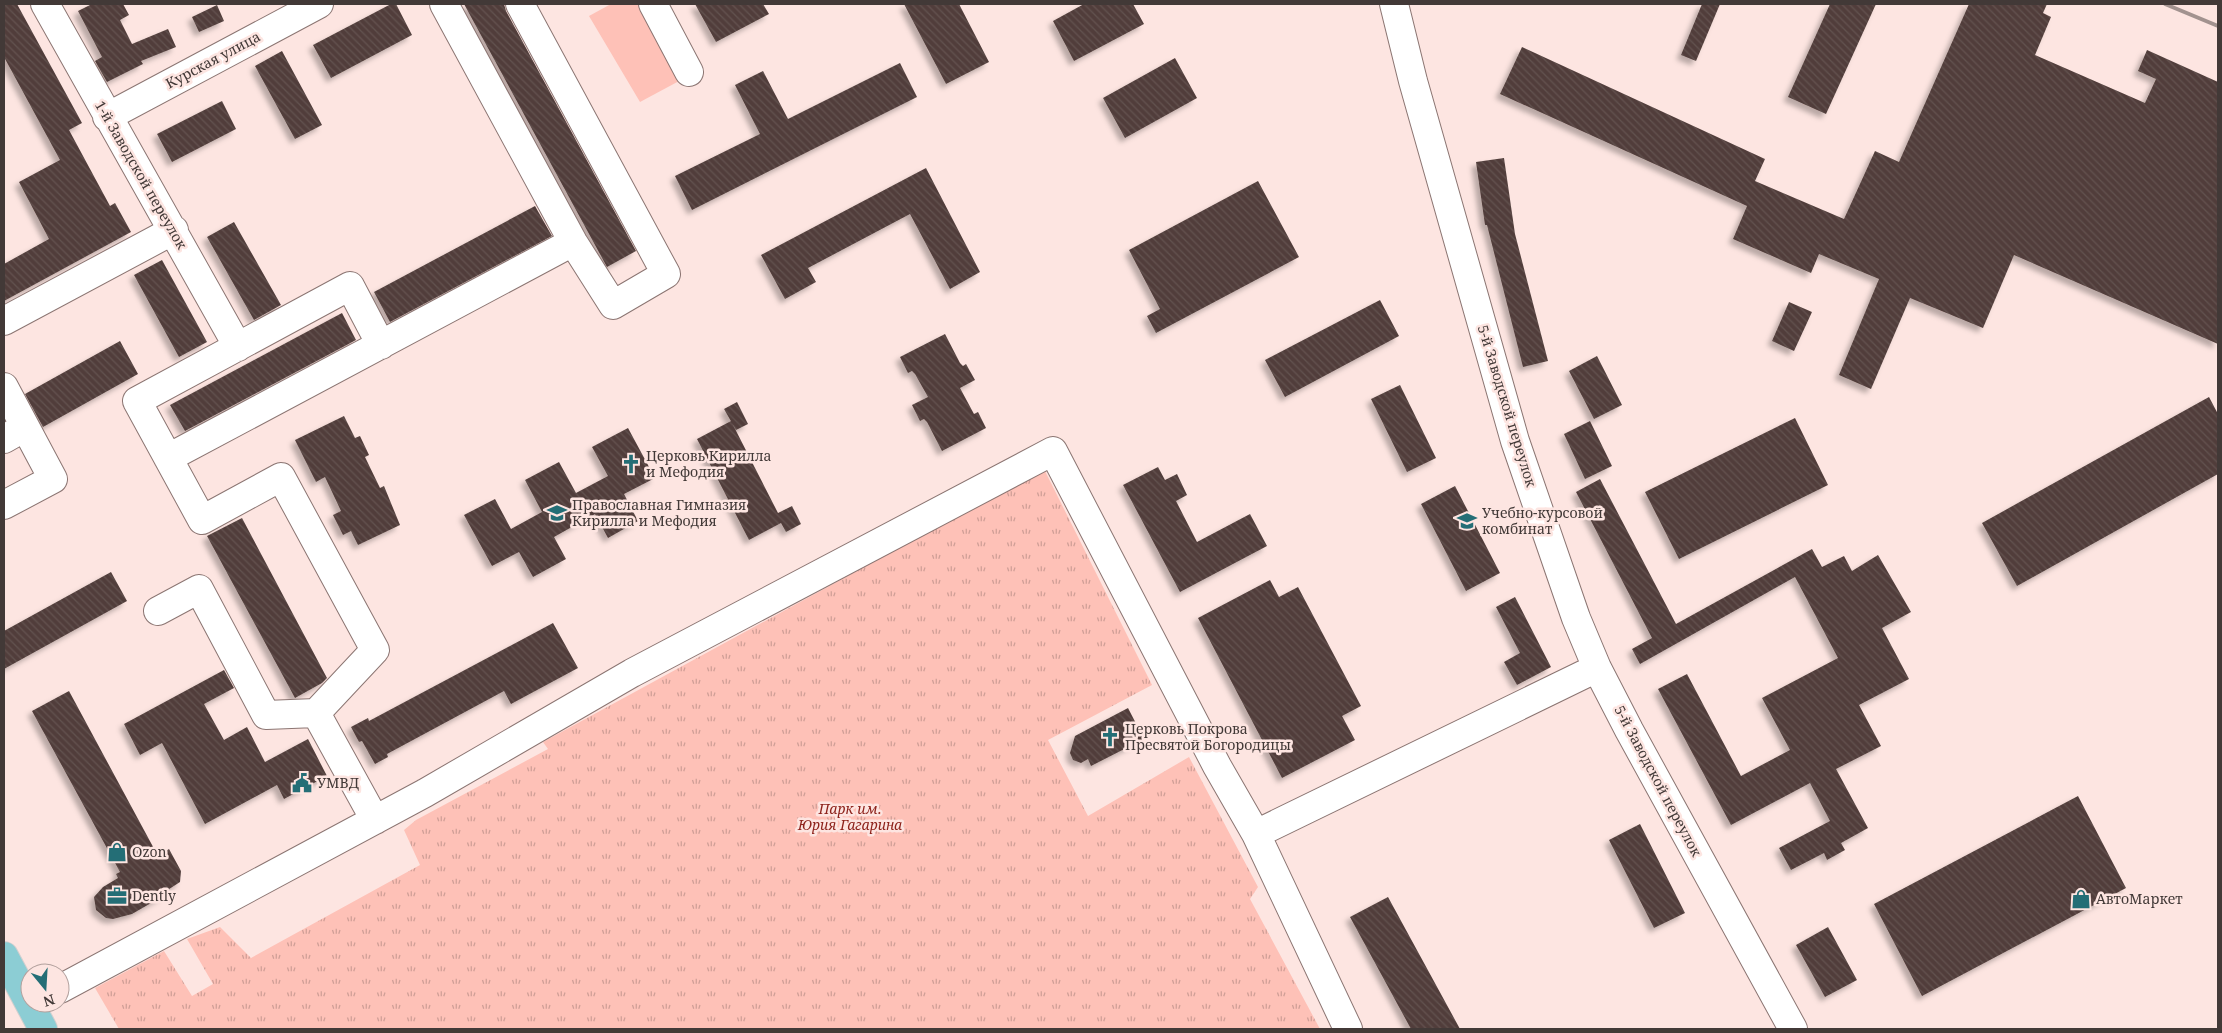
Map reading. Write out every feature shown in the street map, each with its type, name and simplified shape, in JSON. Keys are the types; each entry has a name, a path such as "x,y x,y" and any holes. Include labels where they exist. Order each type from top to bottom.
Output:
{"main road":[{"path":"4,956 20,983"},
{"path":"36,1013 44,1029"}],"street":[{"name":"1-й Заводской переулок","path":"45,4 107,117 174,230 238,346"},
{"name":"Курская улица","path":"107,117 319,4"},
{"path":"444,4 573,242 613,305 666,274 520,4"},
{"path":"653,4 688,72"},
{"name":"5-й Заводской переулок","path":"1394,4 1413,81 1515,441 1576,618 1597,668 1793,1029"},
{"path":"4,321 174,230"},
{"path":"168,458 573,242"},
{"path":"158,611 199,589 266,715 316,713 374,650 281,477 202,520 137,401 350,286 381,345"},
{"path":"4,387 15,433 53,479 4,505"},
{"path":"70,984 374,820 632,673 1053,451 1217,766 1256,834 1348,1029"},
{"path":"1256,834 1597,668"},
{"path":"316,713 374,820"}],"green space":[{"path":"611,4 642,4 681,80 640,102 589,16"},
{"name":"Парк им. Юрия Гагарина","path":"1044,469 1152,685 1048,740 1088,816 1189,757 1258,887 1250,899 1320,1029 119,1029 95,988 164,951 192,996 213,984 187,939 220,927 251,958 420,865 404,830 416,820 548,749 543,742"}],"building":[{"path":"4,4 17,4 82,123 69,130 110,206 115,203 131,232 4,301 4,264 49,239 19,182 60,160 4,57"},
{"path":"92,4 123,4 129,15 120,20 132,44 168,29 176,47 141,61 143,64 107,82 95,61 102,57 78,11"},
{"path":"391,4 396,4 412,35 331,78 313,45"},
{"path":"464,4 504,4 506,11 636,251 607,267"},
{"path":"695,4 763,4 769,14 716,42"},
{"path":"904,4 959,4 989,62 946,84"},
{"path":"1084,4 1133,4 1144,24 1074,61 1053,21"},
{"path":"1702,4 1720,4 1696,61 1681,55"},
{"path":"1830,4 1876,4 1826,114 1788,97"},
{"path":"1969,4 2047,4 2043,13 2051,17 2035,55 2145,103 2156,79 2138,71 2147,50 2218,82 2218,344 2014,255 1983,328 1910,298 1871,389 1839,375 1879,279 1819,254 1811,273 1733,239 1747,206 1500,94 1522,47 1765,159 1755,181 1844,219 1875,151 1899,162"},
{"path":"217,5 224,21 199,32 192,17"},
{"path":"282,51 322,125 295,139 255,66"},
{"path":"1175,58 1197,98 1125,138 1103,98"},
{"path":"900,63 917,97 692,210 675,176 760,134 735,85 763,71 788,119"},
{"path":"222,101 236,129 172,162 157,134"},
{"path":"1504,158 1515,234 1548,361 1523,367 1487,225 1485,225 1476,162"},
{"path":"926,168 980,272 950,289 910,214 808,268 816,282 785,299 761,255"},
{"path":"1258,181 1299,257 1156,333 1147,316 1160,309 1129,250"},
{"path":"535,206 552,236 390,322 374,292"},
{"path":"234,222 281,305 254,320 207,237"},
{"path":"162,260 207,342 179,357 134,275"},
{"path":"1380,300 1399,336 1285,397 1265,360"},
{"path":"1789,302 1812,312 1794,351 1772,341"},
{"path":"342,313 356,340 185,431 170,405"},
{"path":"945,334 960,363 963,366 966,364 975,380 960,388 974,414 978,412 986,428 942,451 927,422 924,419 920,421 912,405 928,397 915,374 912,371 908,373 900,357"},
{"path":"120,341 138,374 43,427 25,394"},
{"path":"1597,356 1622,405 1594,419 1569,371"},
{"path":"1400,385 1436,458 1407,472 1371,399"},
{"path":"2209,397 2218,414 2218,474 2017,586 1982,523"},
{"path":"737,402 748,424 736,430 724,409"},
{"path":"344,416 355,438 360,436 369,455 365,457 380,488 384,486 400,525 358,545 351,531 343,535 333,515 341,511 325,477 316,482 295,440"},
{"path":"1795,418 1828,485 1679,559 1645,492"},
{"path":"731,421 778,513 792,506 801,524 786,532 781,523 749,540 697,439"},
{"path":"1590,421 1612,466 1585,479 1564,434"},
{"path":"628,428 655,478 624,494 638,521 608,538 595,514 554,537 566,559 533,577 519,552 492,566 464,515 495,499 511,529 542,512 525,480 559,462 576,493 608,476 592,447"},
{"path":"1158,467 1165,480 1177,474 1187,495 1176,501 1197,542 1250,514 1267,546 1180,592 1123,485"},
{"path":"1600,479 1676,624 1812,549 1822,567 1844,556 1852,571 1878,555 1911,612 1882,628 1909,679 1859,705 1881,746 1836,769 1868,828 1841,843 1845,850 1827,860 1824,853 1791,870 1779,848 1830,821 1810,783 1731,825 1658,689 1687,674 1741,776 1790,750 1762,698 1838,658 1795,577 1640,664 1632,649 1652,638 1576,492"},
{"path":"1455,486 1500,573 1466,591 1421,504"},
{"path":"242,518 327,678 322,683 295,698 207,536"},
{"path":"111,572 127,601 4,669 4,631"},
{"path":"1270,580 1279,597 1298,587 1361,706 1342,716 1355,740 1282,778 1198,618"},
{"path":"1515,597 1551,667 1517,685 1504,662 1520,653 1496,607"},
{"path":"553,623 578,668 511,704 504,691 387,754 388,757 375,764 362,741 359,742 351,727 368,718 369,721"},
{"path":"224,670 234,688 204,704 224,740 247,727 265,762 308,739 327,776 284,799 277,785 205,824 162,743 140,755 124,724"},
{"path":"69,691 158,856 169,849 181,871 180,882 163,893 165,895 132,914 113,919 106,918 96,910 94,897 103,887 118,878 116,874 120,872 32,711"},
{"name":"Церковь Покрова Пресвятой Богородицы","path":"1128,708 1144,739 1091,766 1088,759 1081,763 1073,760 1070,753 1075,736"},
{"path":"2078,796 2126,888 1922,996 1874,904"},
{"path":"1640,824 1685,913 1654,928 1609,840"},
{"path":"1388,897 1460,1029 1411,1029 1350,917"},
{"path":"1828,927 1857,980 1825,997 1796,945"}],"railway":[{"path":"2165,4 2218,26"}],"place":[{"name":"Церковь Кирилла и Мефодия","path":"631,464"},
{"name":"Православная Гимназия Кирилла и Мефодия","path":"557,513"},
{"name":"Учебно-курсовой комбинат","path":"1467,521"},
{"name":"Церковь Покрова Пресвятой Богородицы","path":"1110,737"},
{"name":"УМВД","path":"302,783"},
{"name":"Ozon","path":"117,852"},
{"name":"Dently","path":"117,896"},
{"name":"АвтоМаркет","path":"2081,899"}]}
